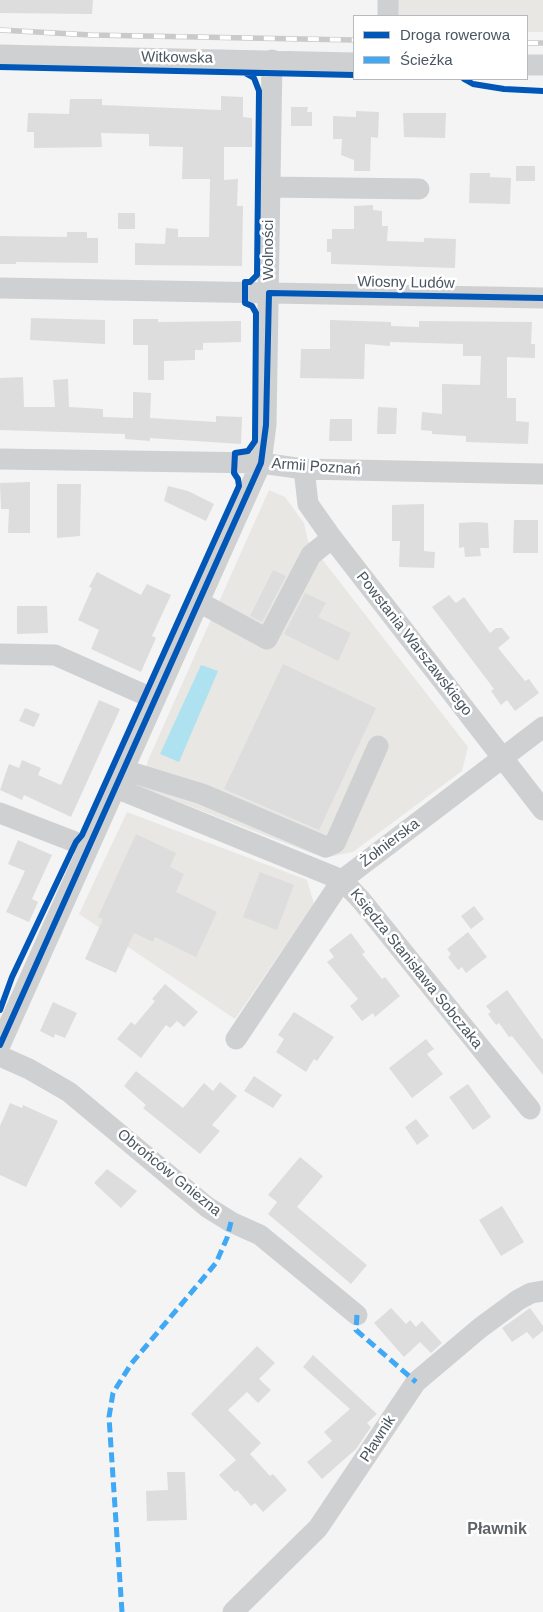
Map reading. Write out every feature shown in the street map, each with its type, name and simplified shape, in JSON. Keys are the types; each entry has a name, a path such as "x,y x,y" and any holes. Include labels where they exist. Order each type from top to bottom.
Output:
{"street":[{"path":"388,0 388,15"},
{"name":"Witkowska","path":"0,55 353,63"},
{"name":"Wolności","path":"2,1037 261,463 266,426 272,60"},
{"path":"528,65 543,65"},
{"path":"269,187 419,189"},
{"name":"Wiosny Ludów","path":"0,288 543,298"},
{"name":"Armii Poznań","path":"0,459 261,463 304,469 543,474"},
{"name":"Powstania Warszawskiego","path":"304,469 308,504 332,538 543,810"},
{"path":"199,602 268,640 311,555 332,538"},
{"path":"0,654 55,655 154,699"},
{"name":"Żołnierska","path":"236,1039 342,880 543,727"},
{"path":"120,779 202,794 326,848 334,843 378,746"},
{"name":"Księdza Stanisława Sobczaka","path":"120,779 342,880 361,900 530,1108"},
{"path":"0,813 88,846"},
{"name":"Obrońców Gniezna","path":"0,1056 29,1068 69,1092 207,1207 231,1222 260,1234 357,1315"},
{"name":"Pławnik","path":"233,1612 318,1528 416,1382 480,1328 518,1300 531,1293 543,1291"}],"shaded area":[{"path":"397,0 543,0 543,32 528,32 528,15 396,15"},
{"path":"269,490 285,497 304,523 308,541 468,747 462,771 353,852 324,858 140,787 149,758"},
{"path":"127,812 307,880 314,904 235,1019 79,914"}],"water":[{"path":"201,665 218,671 179,762 160,754"}],"building":[{"path":"0,0 93,0 92,14 0,13"},
{"path":"221,96 243,97 243,117 252,118 252,147 224,147 224,180 238,179 237,206 243,206 242,266 135,265 135,243 165,244 166,228 178,229 178,237 209,237 210,179 182,179 183,147 149,146 149,134 101,133 102,147 34,148 34,132 27,132 28,113 69,114 70,99 102,99 102,105 221,110"},
{"path":"291,107 308,107 307,112 312,112 312,126 291,126"},
{"path":"356,111 379,112 378,138 371,137 370,171 354,171 354,160 341,155 342,139 333,139 333,116 356,117"},
{"path":"403,113 446,113 445,138 404,137"},
{"path":"516,166 535,166 535,181 516,181"},
{"path":"470,173 490,173 490,177 511,178 510,204 469,203"},
{"path":"373,205 373,210 382,211 382,226 388,226 387,241 424,242 424,238 456,239 455,268 331,264 331,252 327,252 327,239 332,239 332,229 354,229 354,206"},
{"path":"118,213 135,213 135,229 118,229"},
{"path":"67,232 87,232 87,238 98,238 98,263 16,262 16,264 0,264 0,236 67,237"},
{"path":"31,318 105,320 105,344 30,340"},
{"path":"133,319 158,319 158,322 241,321 241,342 203,343 203,350 195,350 195,360 164,361 164,380 148,380 148,345 133,345"},
{"path":"330,320 391,322 391,326 419,327 419,321 532,322 531,344 535,344 535,358 507,357 507,398 516,398 516,421 529,422 528,444 466,442 466,436 432,434 432,431 421,430 422,412 442,414 442,384 480,385 481,356 463,356 463,344 390,342 390,346 365,344 364,379 300,378 301,349 330,349"},
{"path":"23,377 24,407 55,407 53,380 68,379 69,407 103,409 103,417 133,418 133,392 151,393 150,418 216,422 216,416 242,417 241,444 150,438 150,441 125,439 125,434 0,430 0,378"},
{"path":"378,407 397,408 396,434 377,434"},
{"path":"330,419 352,419 352,441 329,441"},
{"path":"30,482 30,533 8,533 9,509 1,509 0,483"},
{"path":"57,484 81,484 80,536 57,538"},
{"path":"168,486 188,491 214,504 206,521 164,501"},
{"path":"424,504 424,551 435,552 434,568 399,567 400,541 392,541 392,505"},
{"path":"514,520 538,520 538,553 513,553"},
{"path":"459,523 488,523 489,548 480,548 481,556 465,557 464,547 459,548"},
{"path":"273,570 286,576 262,622 250,616"},
{"path":"97,572 141,595 147,584 171,595 152,636 156,638 141,672 91,649 99,630 78,620 92,588 89,587"},
{"path":"305,593 326,603 318,617 351,633 338,661 284,634"},
{"path":"449,595 456,603 464,597 490,633 496,628 502,628 510,638 498,648 525,681 529,679 539,693 515,711 507,700 501,705 491,691 494,689 432,607"},
{"path":"17,606 47,606 48,633 17,634"},
{"path":"283,664 376,708 319,830 224,789"},
{"path":"99,700 120,709 71,817 24,795 22,800 0,790 9,764 19,768 22,760 41,768 38,775 61,785"},
{"path":"25,708 40,714 34,727 19,721"},
{"path":"136,834 176,853 170,867 184,874 176,892 217,912 196,957 155,937 153,942 134,933 116,973 85,959 103,919 98,917"},
{"path":"18,840 52,855 32,899 38,902 29,922 6,912 25,871 8,864"},
{"path":"260,872 294,885 277,930 243,917"},
{"path":"474,906 484,919 471,929 461,916"},
{"path":"468,932 487,957 466,973 462,967 458,970 448,957 451,954 447,949"},
{"path":"351,933 365,952 362,954 382,979 385,977 400,996 375,1017 373,1013 362,1021 350,1006 358,999 327,962 334,957 329,950"},
{"path":"165,984 198,1012 184,1027 177,1021 170,1028 166,1025 141,1058 117,1039 131,1022 135,1025 155,1001 152,999"},
{"path":"507,990 543,1040 543,1075 512,1036 509,1037 499,1023 496,1025 488,1014 491,1012 486,1006"},
{"path":"53,1002 77,1013 65,1038 55,1034 54,1038 40,1031"},
{"path":"294,1012 334,1037 317,1061 314,1059 306,1072 276,1052 284,1039 278,1035"},
{"path":"426,1039 434,1049 427,1054 443,1074 412,1098 389,1068"},
{"path":"136,1071 183,1108 204,1083 213,1091 220,1082 237,1096 212,1125 220,1131 200,1154 143,1108 146,1105 124,1086"},
{"path":"254,1076 282,1095 273,1108 244,1091"},
{"path":"468,1084 491,1117 473,1130 449,1097"},
{"path":"10,1103 22,1108 23,1105 58,1121 26,1187 0,1175 0,1126"},
{"path":"416,1119 429,1136 417,1145 405,1127"},
{"path":"300,1157 323,1176 297,1207 367,1265 351,1284 268,1214 277,1202 268,1195"},
{"path":"107,1169 137,1191 121,1208 94,1183"},
{"path":"502,1206 524,1242 501,1256 479,1220"},
{"path":"391,1308 406,1324 410,1320 416,1327 422,1321 442,1343 431,1353 420,1342 404,1357 374,1323"},
{"path":"530,1308 543,1326 543,1331 533,1339 527,1332 512,1342 502,1328"},
{"path":"257,1346 275,1363 259,1379 271,1390 258,1403 247,1392 228,1410 261,1443 250,1454 270,1476 273,1474 287,1490 263,1512 255,1503 251,1506 237,1490 235,1492 219,1475 236,1460 191,1414"},
{"path":"313,1355 377,1414 367,1423 371,1427 356,1449 322,1479 307,1462 332,1441 324,1432 350,1409 303,1367"},
{"path":"167,1472 185,1472 187,1520 147,1521 146,1491 168,1490"}],"railway":[{"path":"0,30 91,35 353,40"},
{"path":"528,43 543,43"}],"marked path":[{"path":"122,1612 109,1417 113,1393 131,1364 216,1263 227,1238 231,1222"},
{"path":"357,1315 356,1330 416,1382"}],"cycle path":[{"path":"0,67 353,75"},
{"path":"0,1010 12,977 76,842 82,835 239,486 238,479 234,473 235,453 248,451 255,441 256,313 252,306 245,303 245,282 250,282 257,275 259,91 254,78 245,73"},
{"path":"466,80 473,84 504,89 543,91"},
{"path":"0,1045 261,463 266,425 269,293 543,298"}],"district":[{"name":"Pławnik","path":"497,1530"}]}
